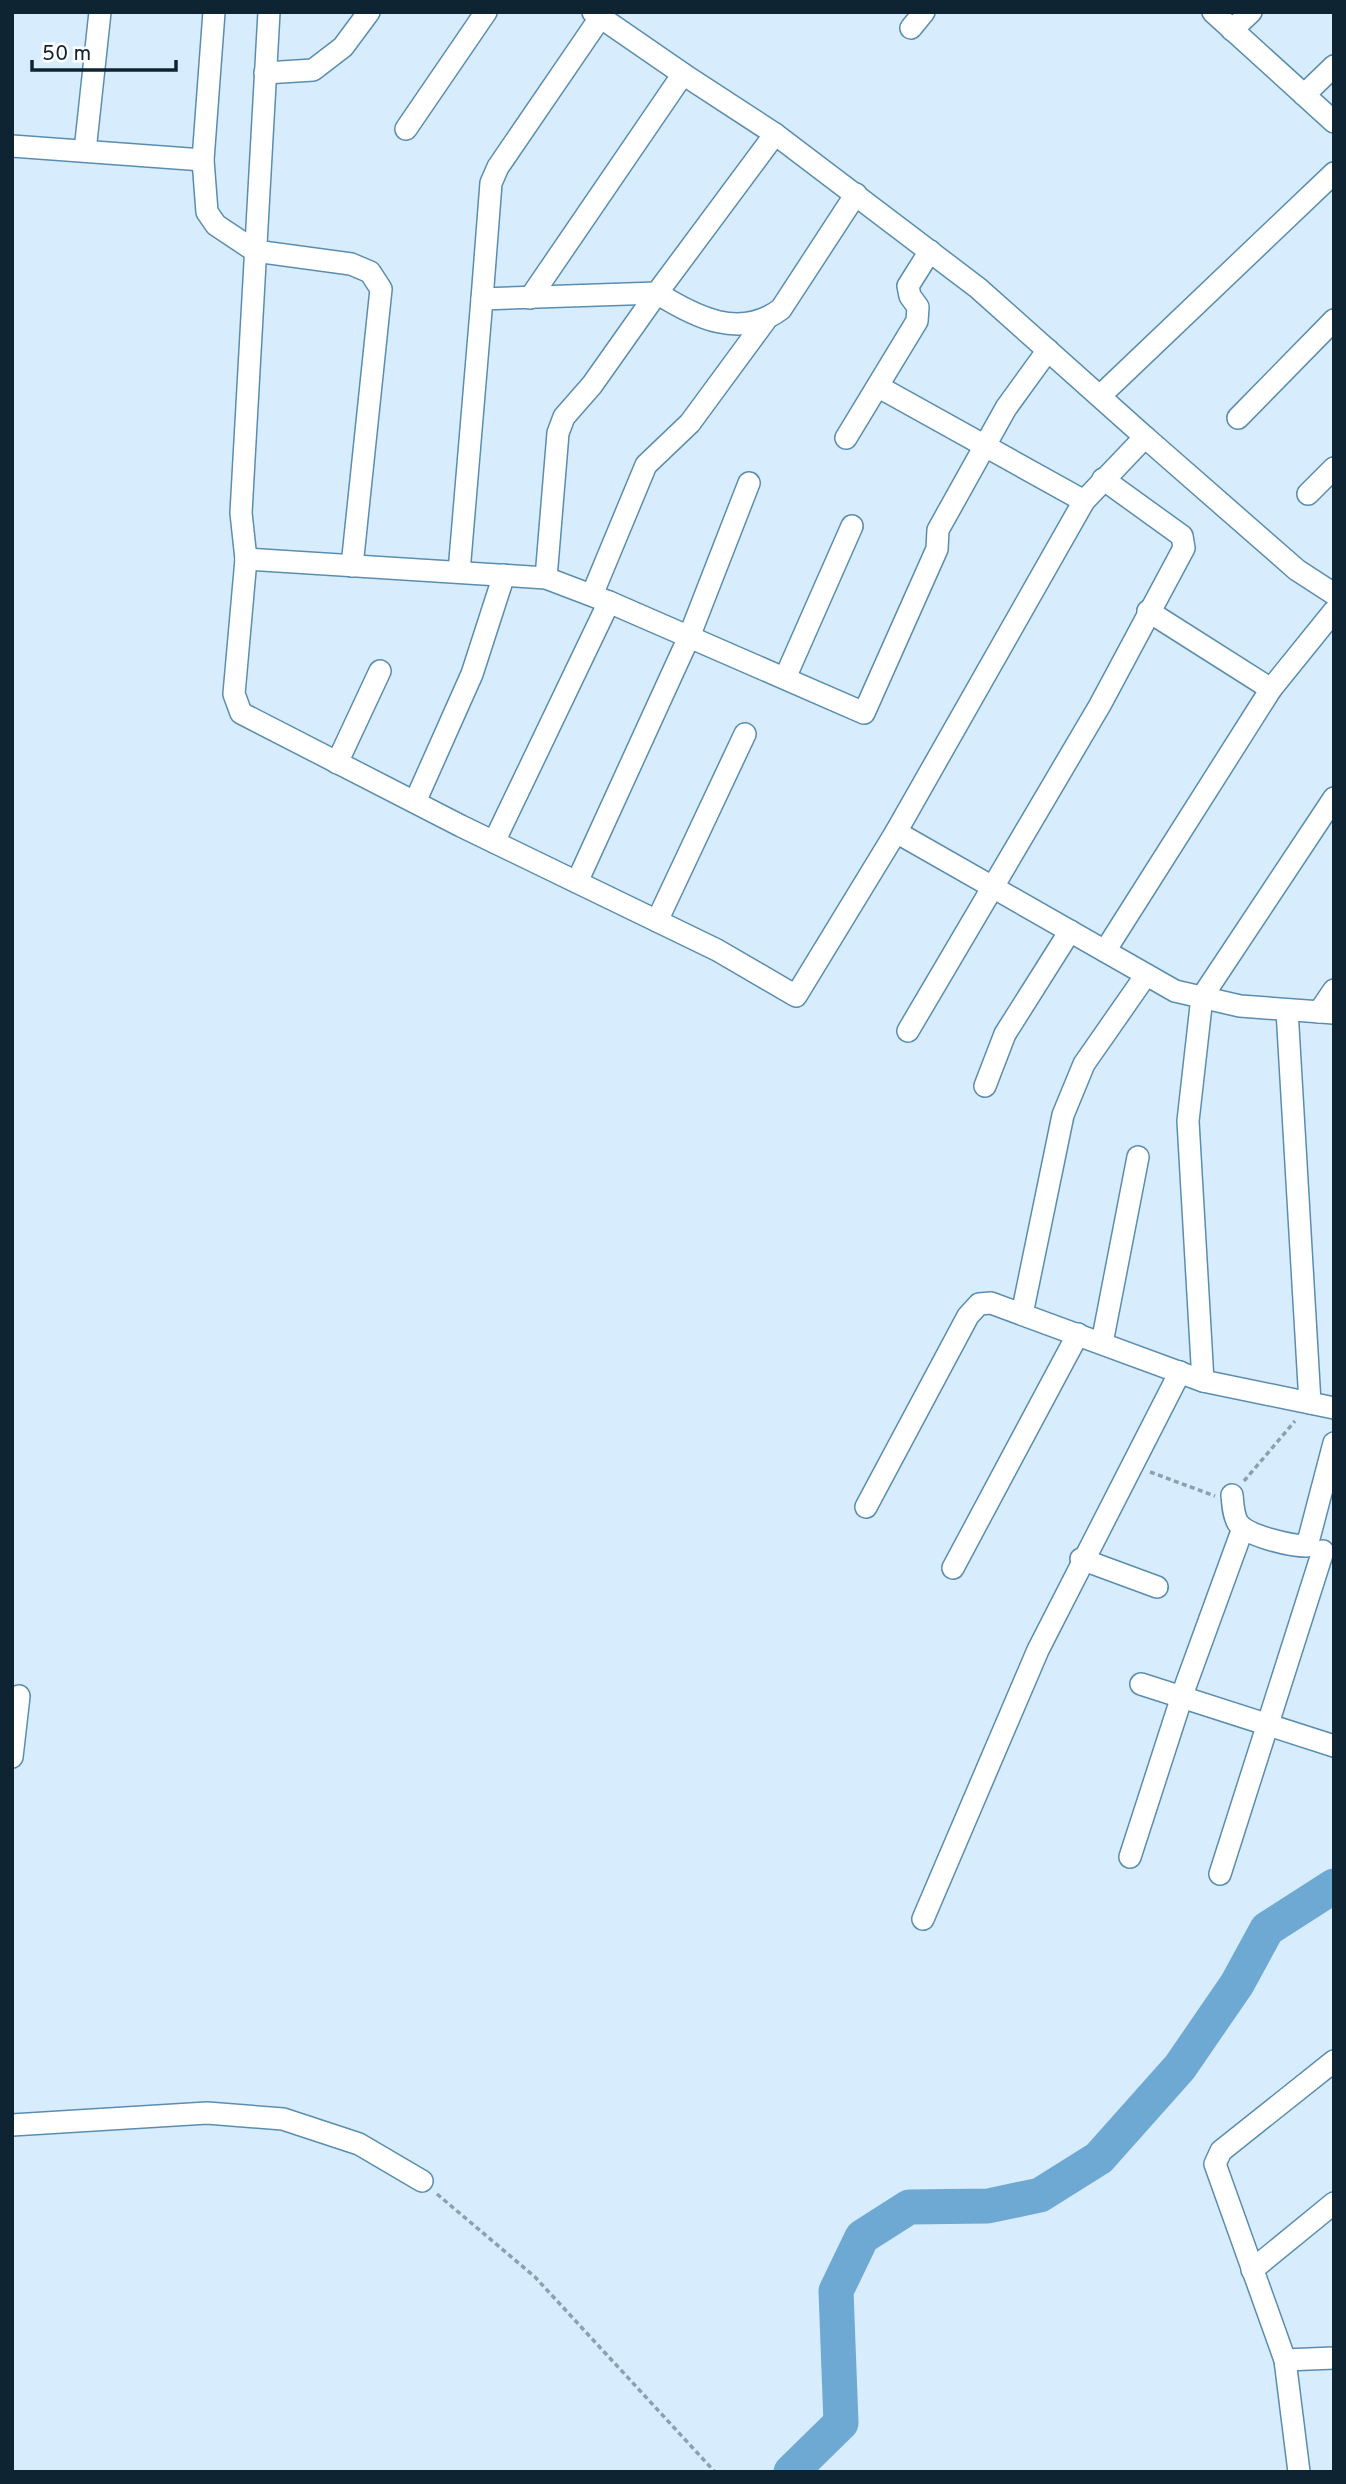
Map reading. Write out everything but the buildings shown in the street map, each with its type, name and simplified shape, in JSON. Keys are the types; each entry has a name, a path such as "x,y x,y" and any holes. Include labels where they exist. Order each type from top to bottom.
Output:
{"street":[{"path":"85,151 100,12"},
{"path":"214,12 203,160 207,212 216,225 255,251 351,264 370,272 381,289 352,566"},
{"path":"268,12 241,513 246,559 234,694 241,713 415,803 717,950 796,996 896,832 1084,501 1102,479 1145,437"},
{"path":"265,73 313,70 343,47 369,12"},
{"path":"406,129 486,12"},
{"path":"1213,12 1334,122"},
{"path":"1232,30 1251,12"},
{"path":"459,572 491,183 599,14 683,74 775,134 978,288 1297,570 1334,594"},
{"path":"1304,96 1334,66"},
{"path":"530,298 683,74"},
{"path":"546,578 558,433 564,417 592,384 775,134"},
{"path":"12,146 203,160"},
{"path":"1100,396 1334,173"},
{"path":"494,842 601,598 642,471 697,415 765,321 781,309 856,194"},
{"path":"846,438 917,321 918,307 910,296 908,286 930,251"},
{"path":"482,299 657,293 691,315 711,322 765,321"},
{"path":"1238,418 1334,320"},
{"path":"246,559 546,578 601,598 864,713 937,550 938,530 1006,408 1048,350"},
{"path":"879,387 1084,501"},
{"path":"1308,494 1334,468"},
{"path":"908,1031 1100,705 1184,548 1182,536 1102,479"},
{"path":"577,882 689,637 749,483"},
{"path":"785,678 852,526"},
{"path":"415,803 472,674 504,575"},
{"path":"1148,611 1270,689"},
{"path":"1105,951 1270,689 1334,611"},
{"path":"337,763 380,671"},
{"path":"657,921 745,734"},
{"path":"1203,1381 1188,1121 1202,997 1334,799"},
{"path":"896,832 1175,991 1240,1006 1326,1013 1334,990"},
{"path":"985,1086 1005,1034 1070,931"},
{"path":"1022,1314 1063,1115 1084,1064 1146,975"},
{"path":"1287,1010 1310,1403"},
{"path":"1102,1343 1138,1157"},
{"path":"866,1507 968,1316 979,1304 991,1303 1203,1381 1334,1408"},
{"path":"953,1568 1078,1334"},
{"path":"923,1919 1038,1650 1082,1559 1180,1372"},
{"path":"1220,1874 1270,1725 1321,1551 1334,1443"},
{"path":"1232,1495 1236,1520 1243,1528 1292,1546 1321,1551"},
{"path":"1130,1857 1182,1698 1243,1528"},
{"path":"1082,1559 1157,1587"},
{"path":"1141,1684 1334,1746"},
{"path":"12,1757 19,1696"},
{"path":"1298,2472 1285,2360 1215,2164 1221,2151 1334,2061"},
{"path":"12,2125 207,2113 283,2119 359,2144 422,2181"},
{"path":"1252,2270 1334,2203"},
{"path":"1285,2360 1334,2358"}],"path":[{"path":"1131,1465 1218,1497 1232,1495 1310,1403"},
{"path":"422,2181 536,2277 715,2472"}],"waterway":[{"path":"791,2472 841,2423 836,2291 862,2237 909,2207 988,2206 1040,2195 1099,2158 1180,2067 1237,1984 1267,1929 1334,1886"}]}
